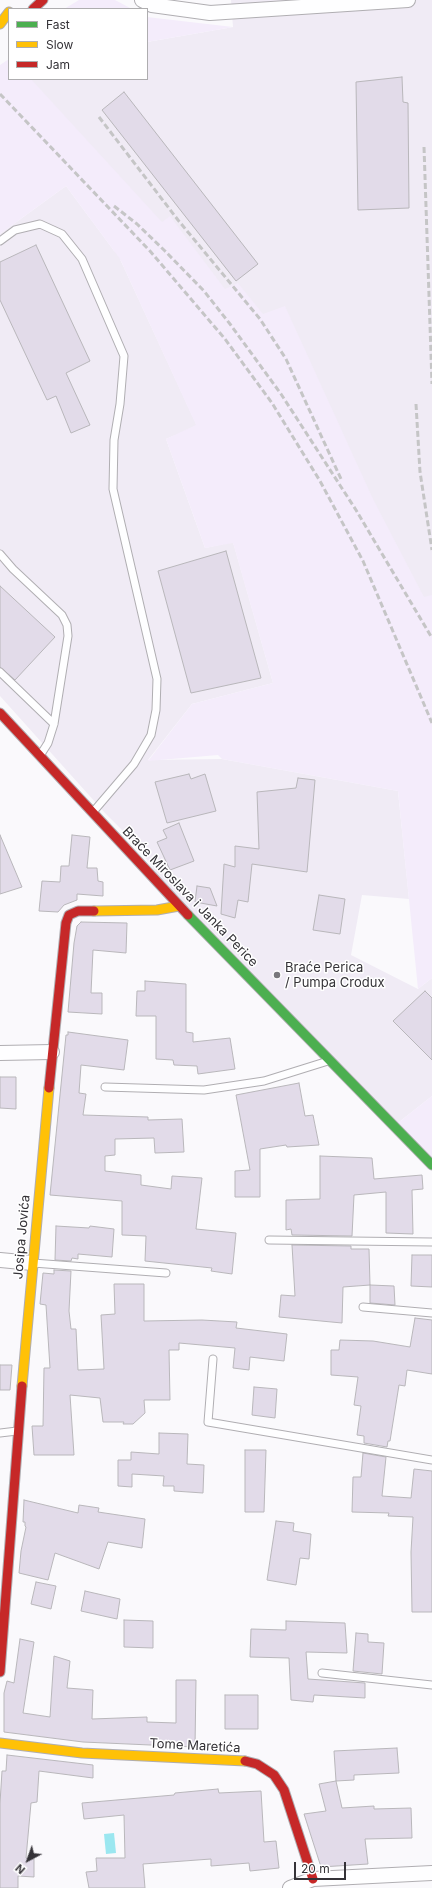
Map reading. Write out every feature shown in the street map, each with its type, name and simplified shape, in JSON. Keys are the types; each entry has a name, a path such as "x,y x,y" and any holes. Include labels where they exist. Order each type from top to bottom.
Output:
{"street":[{"path":"34,8 43,0"},
{"path":"142,0 152,5 184,11 210,13 290,4 408,0"},
{"path":"169,0 184,11"},
{"path":"0,24 8,13"},
{"name":"Braće Miroslava i Janka Perice","path":"0,713 179,906 432,1165"},
{"name":"Josipa Jovića","path":"0,1672 32,1263 63,942 69,915 78,911 157,910 179,906"},
{"path":"0,1053 52,1052"},
{"path":"0,1260 32,1263"},
{"name":"Tome Maretića","path":"0,1743 82,1754 239,1760 257,1764 274,1775 284,1790 313,1879"},
{"path":"290,1888 313,1879 432,1873"}],"lane":[{"path":"0,241 15,230 40,224 62,234 82,259 124,356 120,404 114,440 113,489 157,679 156,710 151,735 134,764 93,813"},
{"path":"0,554 13,569 62,616 67,625 68,636 54,724 48,744 40,756"},
{"path":"0,672 54,724"},
{"path":"105,1087 204,1090 264,1081 330,1060"},
{"path":"269,1240 432,1242"},
{"path":"32,1263 166,1273"},
{"path":"362,1307 432,1313"},
{"path":"213,1360 208,1422 432,1460"},
{"path":"0,1433 18,1431"},
{"path":"322,1673 432,1685"}],"shaded area":[{"path":"79,0 115,0 130,8 66,8"},
{"path":"231,0 432,0 432,659 120,259 197,426 166,439 205,548 233,542 273,683 192,704 148,760 222,759 398,791 409,899 362,895 351,955 418,989 432,978 432,1096 394,1126 179,906 137,845 105,813 0,696 0,234 66,186 115,252 55,137 28,80 148,80 148,42 233,27"},
{"path":"148,17 233,27 148,42"},
{"path":"8,60 8,80 32,80 162,222 170,216 225,289 238,283 263,314 285,306 373,499 424,597 432,595 432,978 418,989 398,791 222,759 218,755 148,761 192,704 273,683 233,543 205,548 166,439 196,425 120,259 66,186 0,234 0,65"},
{"path":"432,1096 432,1165 394,1126"}],"water":[{"path":"114,1833 116,1853 106,1854 104,1834"}],"building":[{"path":"402,77 403,102 408,103 409,208 358,210 356,82"},
{"path":"124,92 258,264 236,281 102,110"},
{"path":"36,245 90,361 66,373 90,425 71,433 56,396 47,400 0,300 0,262"},
{"path":"226,551 261,678 191,693 158,571"},
{"path":"0,586 55,637 15,680 0,667"},
{"path":"189,774 191,779 205,774 216,811 167,823 155,782"},
{"path":"298,778 315,780 307,872 252,864 248,902 238,900 235,918 221,914 224,864 235,867 235,846 259,849 257,792 296,788"},
{"path":"179,823 194,861 170,870 157,842 167,838 163,830"},
{"path":"0,835 22,887 0,894"},
{"path":"72,835 90,837 87,868 97,868 98,881 103,882 103,896 77,894 77,900 64,905 58,912 39,911 42,881 60,882 61,866 69,866"},
{"path":"197,886 210,888 217,906 195,902"},
{"path":"319,895 345,899 340,934 313,930"},
{"path":"81,922 127,923 126,953 93,950 91,993 102,993 102,1014 68,1012 74,943 77,926"},
{"path":"145,981 186,984 186,1032 193,1033 193,1042 230,1038 235,1069 198,1074 197,1066 174,1065 173,1060 156,1059 156,1016 136,1016 137,991 145,991"},
{"path":"425,991 432,998 432,1060 393,1021"},
{"path":"68,1032 128,1040 124,1070 81,1065 79,1093 86,1094 83,1115 148,1117 148,1120 182,1119 184,1152 155,1153 154,1138 115,1139 115,1155 105,1156 105,1171 141,1175 141,1185 171,1189 172,1176 202,1178 196,1229 236,1233 232,1274 211,1271 212,1268 145,1261 146,1236 122,1235 122,1201 50,1195 66,1035 68,1035"},
{"path":"0,1077 16,1077 16,1109 0,1108"},
{"path":"299,1083 305,1116 313,1115 319,1145 287,1147 286,1145 260,1149 260,1197 235,1197 235,1171 250,1170 236,1095"},
{"path":"320,1156 372,1158 374,1179 422,1175 423,1189 412,1190 413,1234 386,1233 386,1192 354,1195 352,1236 292,1235 291,1229 286,1230 286,1200 320,1199"},
{"path":"56,1226 89,1228 90,1226 114,1229 112,1257 78,1254 78,1259 72,1258 71,1261 55,1260"},
{"path":"292,1245 351,1246 351,1249 369,1249 370,1285 343,1287 342,1323 279,1317 281,1295 295,1296"},
{"path":"412,1255 432,1255 432,1287 411,1286"},
{"path":"54,1270 71,1271 69,1311 71,1329 76,1329 78,1370 104,1369 101,1315 115,1314 114,1284 144,1284 144,1321 202,1320 237,1322 236,1328 287,1334 284,1361 250,1357 249,1370 233,1368 235,1348 179,1343 179,1350 169,1350 170,1400 144,1400 145,1413 133,1424 123,1424 124,1422 103,1422 100,1398 70,1395 74,1455 34,1455 32,1426 43,1426 44,1368 50,1368 46,1305 40,1304 43,1273 54,1274"},
{"path":"370,1285 394,1286 395,1305 370,1303"},
{"path":"415,1318 432,1320 432,1374 407,1370 405,1386 399,1385 390,1441 388,1441 387,1447 364,1443 364,1436 357,1435 361,1406 354,1405 358,1377 331,1375 331,1350 339,1350 340,1340 373,1341 410,1347"},
{"path":"0,1365 12,1365 10,1390 0,1390"},
{"path":"254,1387 277,1389 275,1418 252,1415"},
{"path":"159,1433 188,1434 187,1464 204,1465 203,1493 174,1491 174,1486 163,1486 164,1476 132,1474 132,1487 118,1486 118,1460 131,1460 131,1452 159,1454"},
{"path":"245,1450 266,1450 264,1512 245,1512"},
{"path":"363,1453 386,1457 382,1496 411,1498 414,1469 432,1471 432,1612 412,1612 411,1552 413,1517 388,1516 389,1513 352,1512 353,1477 361,1477"},
{"path":"24,1500 78,1513 79,1505 99,1508 98,1512 145,1519 142,1548 108,1542 99,1569 55,1553 48,1580 19,1573 21,1551 26,1527 25,1522 23,1522"},
{"path":"276,1521 294,1523 293,1531 311,1534 309,1559 300,1558 296,1585 267,1580"},
{"path":"36,1582 56,1586 51,1609 31,1604"},
{"path":"85,1591 120,1599 117,1619 81,1611"},
{"path":"124,1620 153,1621 153,1648 124,1647"},
{"path":"286,1621 345,1623 347,1653 306,1652 308,1679 365,1683 365,1698 314,1695 313,1702 291,1700 289,1658 250,1657 251,1629 286,1630"},
{"path":"356,1633 368,1634 368,1642 384,1643 382,1674 353,1671"},
{"path":"20,1639 34,1642 23,1713 50,1717 54,1656 70,1661 67,1688 93,1690 92,1719 147,1717 147,1722 176,1723 176,1680 196,1680 195,1747 83,1742 4,1732 4,1693 7,1681 14,1683"},
{"path":"225,1695 258,1695 258,1729 225,1729"},
{"path":"397,1748 399,1773 354,1775 354,1780 336,1781 334,1751"},
{"path":"7,1755 93,1765 93,1778 39,1771 37,1802 31,1803 26,1858 34,1859 34,1877 18,1876 18,1888 0,1888 0,1803 2,1771 6,1771"},
{"path":"336,1781 342,1808 374,1806 374,1809 411,1808 412,1838 365,1839 368,1864 321,1867 304,1814 326,1811 319,1784"},
{"path":"218,1789 219,1793 261,1791 264,1842 276,1841 279,1868 250,1871 249,1863 211,1866 211,1859 143,1864 145,1888 89,1888 86,1872 97,1871 96,1858 125,1858 124,1815 84,1819 82,1803 174,1795 175,1793"}],"railway":[{"path":"0,94 150,251 225,339 272,403 320,481 363,561 432,723"},
{"path":"99,117 178,220 260,319 286,359 341,479"},
{"path":"424,147 432,384"},
{"path":"114,206 137,224 165,251 204,291 230,324 281,394 356,510 432,638"},
{"path":"416,404 420,472 432,550"}],"traffic: fast":[{"path":"188,915 432,1165"}],"traffic: slow":[{"path":"0,24 8,13"},
{"path":"94,911 157,910 179,906"},
{"path":"22,1386 49,1088"},
{"path":"0,1743 82,1753 245,1761"}],"traffic: jam":[{"path":"34,8 43,0"},
{"path":"0,713 188,915"},
{"path":"49,1088 66,923 69,915 78,911 94,911"},
{"path":"0,1672 22,1386"},
{"path":"245,1761 257,1764 274,1775 284,1790 313,1879"}],"place":[{"name":"Braće Perica / Pumpa Crodux","path":"277,975"}]}
